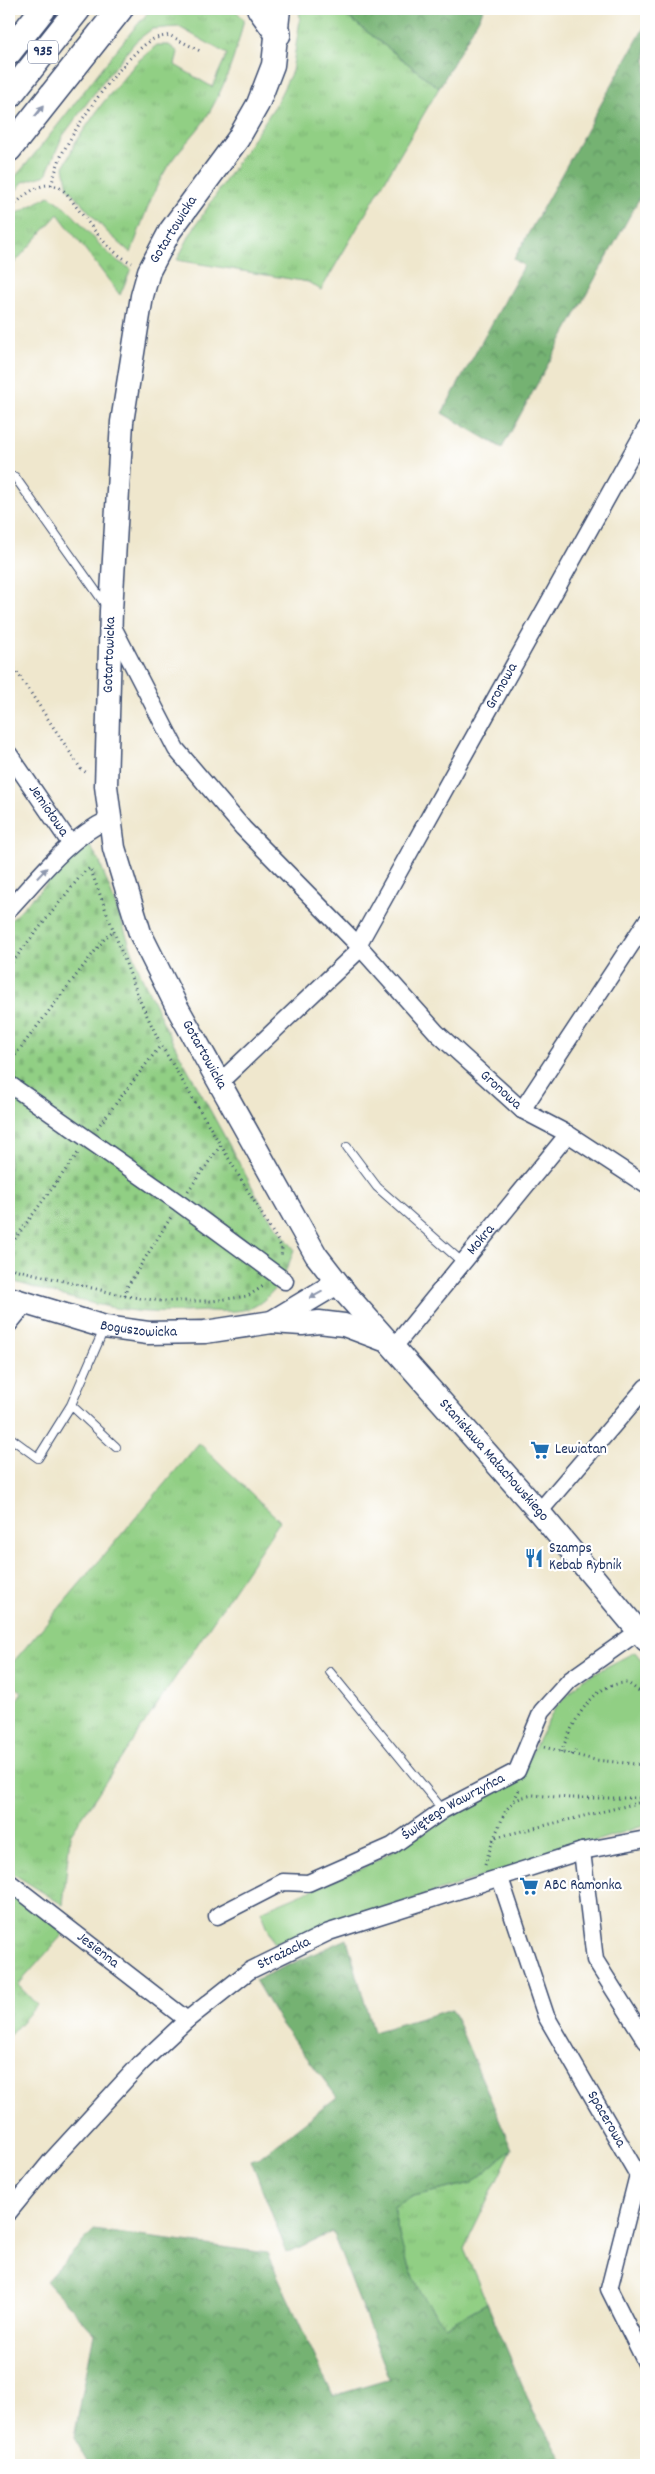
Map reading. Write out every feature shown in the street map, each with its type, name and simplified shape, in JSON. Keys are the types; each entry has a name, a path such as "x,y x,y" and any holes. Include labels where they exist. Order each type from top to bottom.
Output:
{"main road":[{"name":"935","path":"9,52 44,9"},
{"name":"935","path":"9,96 78,9"},
{"path":"9,149 120,9"},
{"path":"260,9 278,34"}],"street":[{"name":"Gotartowicka","path":"279,9 278,34 271,71 255,110 238,139 179,218 149,271 142,296 122,422 111,617 106,786 109,819 123,884 140,933 156,968 309,1244 342,1289"},
{"name":"Gronowa","path":"360,947 646,428"},
{"name":"Gronowa","path":"111,617 176,749 243,828 360,947 437,1033 522,1110 568,1134 646,1185"},
{"name":"Jemiołowa","path":"9,754 70,844"},
{"name":"Jemiołowa","path":"9,909 70,844 88,830 109,819"},
{"path":"522,1110 646,922"},
{"path":"219,1083 360,947"},
{"path":"9,1084 179,1203 281,1278"},
{"name":"Mokra","path":"391,1345 568,1134"},
{"path":"319,1322 335,1310 342,1289"},
{"name":"Boguszowicka","path":"272,1322 342,1289"},
{"name":"Stanisława Małachowskiego","path":"342,1289 539,1512 642,1636"},
{"path":"9,1324 17,1300"},
{"name":"Boguszowicka","path":"17,1300 106,1326 148,1333 182,1334 272,1322 302,1324 319,1322 344,1325 391,1345"},
{"path":"539,1512 646,1387"},
{"name":"Świętego Wawrzyńca","path":"217,1916 283,1882 308,1883 392,1846 443,1810 517,1771 542,1712 570,1680 642,1636"},
{"name":"Strażacka","path":"9,2212 50,2162 141,2063 187,2020 249,1971 329,1932 582,1851 646,1839"},
{"path":"582,1851 595,1960 646,2041"},
{"name":"Spacerowa","path":"493,1881 546,2016 638,2174 609,2289 646,2363"},
{"name":"Jesienna","path":"9,1882 27,1894 187,2020"}],"lane":[{"path":"15,477 111,617"},
{"path":"347,1147 376,1187 462,1262"},
{"path":"12,1439 38,1458 71,1405 106,1326"},
{"path":"71,1405 116,1447"},
{"path":"330,1672 443,1810"}],"path":[{"path":"51,185 62,154 75,131 110,84 134,56 152,40 168,35 202,52"},
{"path":"9,211 22,195 34,189 51,185 64,190 110,249 122,258 149,271"},
{"path":"9,660 81,769 106,786"},
{"path":"9,966 83,872 90,868 140,1002 161,1045 282,1248 281,1278 272,1280 248,1296 212,1301 161,1301 125,1296 14,1269 9,1266"},
{"path":"9,1063 105,938 113,931"},
{"path":"561,1752 570,1731 586,1706 608,1686 628,1683 646,1696"},
{"path":"528,1743 572,1755 646,1766"},
{"path":"572,1755 577,1748"},
{"path":"493,1881 485,1863 506,1810 514,1801 533,1795 570,1798 646,1799"},
{"path":"492,1843 497,1838 646,1799"}],"green space":[{"path":"151,9 234,9 244,19 233,59 218,97 204,121 172,160 162,176 147,208 131,253 107,232 68,188 64,167 75,143 102,104 137,62 157,45 169,45 178,52 175,65 212,87 227,54 179,27 152,29 136,41 104,80 62,137 46,175 23,182 9,199 9,184"},
{"path":"299,9 338,9 439,88 321,290 308,282 177,260 192,231 275,106 292,71 300,20"},
{"path":"338,9 484,9 439,88"},
{"path":"646,24 646,186 502,448 442,413 524,266 514,259"},
{"path":"49,196 71,213 108,253 131,269 120,295 58,214 9,269 9,221 14,215"},
{"path":"87,842 99,860 141,975 169,1035 267,1214 294,1249 288,1266 274,1290 261,1302 248,1309 231,1311 137,1311 82,1301 9,1280 9,922"},
{"path":"199,1443 280,1521 70,1835 63,1905 9,1871 9,1712 22,1692 9,1681 9,1667"},
{"path":"635,1652 646,1666 646,1825 274,1943 261,1911 365,1867 519,1777 555,1708 583,1679"},
{"path":"18,1894 64,1933 18,1985 37,2005 9,2036 9,1907"},
{"path":"347,1939 373,2032 452,2009 512,2149 472,2183 414,2196 393,2207 405,2256 424,2298 445,2326 487,2303 534,2413 566,2465 90,2465 74,2438 94,2333 46,2281 94,2230 267,2253 333,2396 390,2379 332,2232 287,2253 251,2160 260,2157 337,2097 280,2022 255,1980"},
{"path":"512,2149 464,2249 487,2303 445,2326 422,2296 402,2250 393,2206 414,2196 472,2183"}],"place":[{"name":"Lewiatan","path":"540,1450"},
{"name":"Szamps Kebab Rybnik","path":"534,1558"},
{"name":"ABC Ramonka","path":"529,1886"}]}
